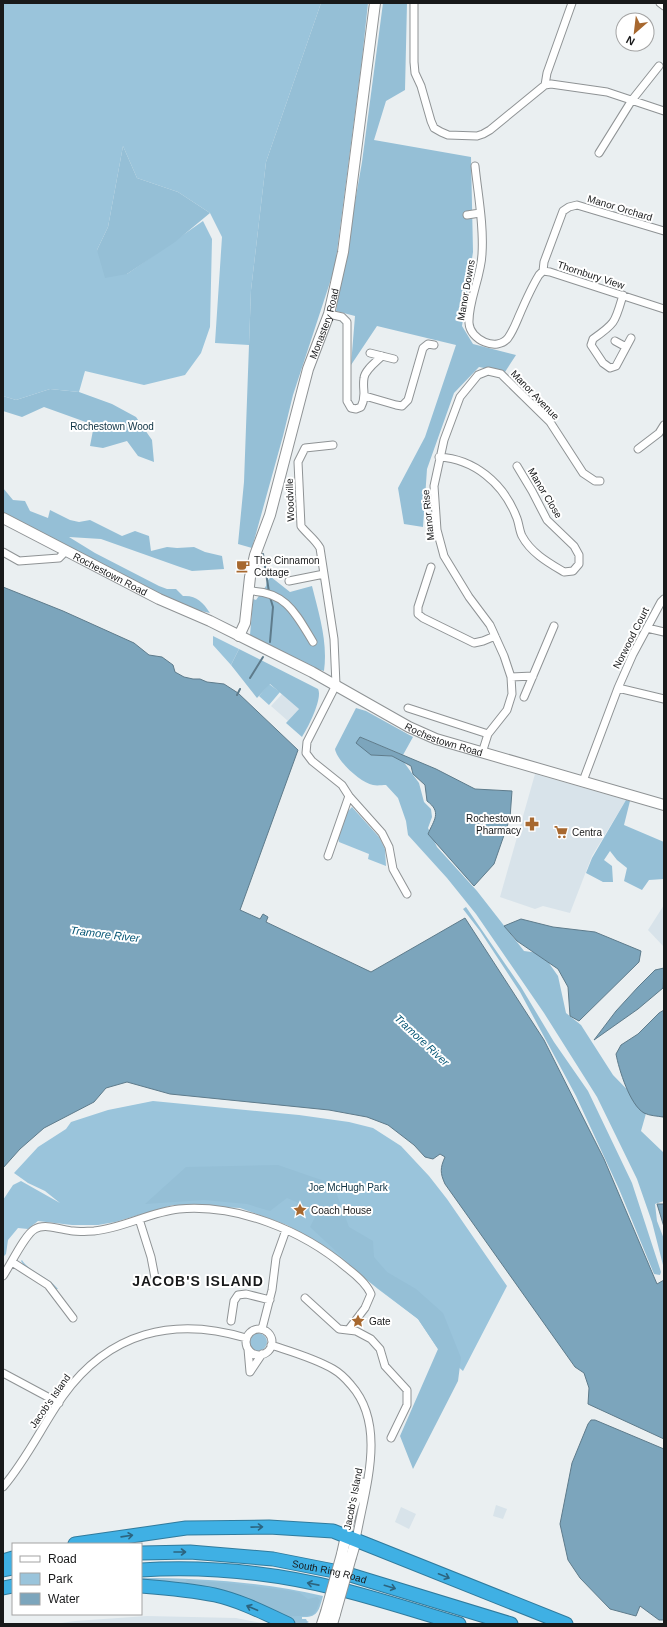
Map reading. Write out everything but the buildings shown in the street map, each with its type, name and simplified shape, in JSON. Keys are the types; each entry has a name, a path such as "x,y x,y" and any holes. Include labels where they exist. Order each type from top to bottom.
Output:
{"highway":[{"path":"82,1543 186,1528 269,1527 333,1531 566,1624"},
{"name":"South Ring Road","path":"142,1553 190,1552 273,1559 344,1573 511,1624"},
{"name":"South Ring Road","path":"142,1570 217,1570 278,1577 339,1589 459,1624"},
{"path":"142,1586 204,1593 241,1603 288,1624"}],"main road":[{"name":"Monastery Road","path":"239,636 244,623 250,577 255,556 270,515 308,369 329,314 343,252 375,3"},
{"name":"Rochestown Road","path":"3,518 159,599 219,626 336,685 409,727 436,739 664,805"},
{"path":"322,1624 331,1617 351,1538"}],"street":[{"path":"414,3 415,73 421,86 434,128 441,132 448,135 476,136 483,134 490,130 545,85 552,84 607,92 664,111"},
{"path":"545,85 547,73 572,3"},
{"path":"660,3 664,6"},
{"path":"599,153 632,100 659,66"},
{"name":"Manor Downs","path":"474,166 480,213 482,254 469,317 469,325 470,330 476,337 484,342 494,345 504,341"},
{"name":"Manor Orchard","path":"543,271 544,262 563,211 569,207 577,205 664,232"},
{"path":"467,215 480,213"},
{"name":"Thornbury View","path":"504,341 513,330 538,274 543,271 664,309"},
{"path":"622,295 615,320 610,327 593,339 591,345 603,363 610,368 616,366 631,338"},
{"path":"329,314 342,318 347,322 347,401 351,408 356,409 361,407 365,396 364,378 366,372 382,356"},
{"path":"615,341 626,347"},
{"path":"365,396 396,406 402,406 408,400 423,348 428,344 434,345"},
{"path":"370,353 394,359"},
{"name":"Manor Rise","path":"488,734 507,710 512,694 511,677 504,656 490,625 469,597 444,556 437,530 434,486 439,457 460,397 478,375 488,371 501,374"},
{"name":"Manor Avenue","path":"501,374 550,422 583,473 595,481 600,481"},
{"path":"638,449 659,433 664,425"},
{"name":"Woodville","path":"333,445 305,448 298,462 301,526 305,532 316,540 320,548 334,639 336,685"},
{"name":"Manor Close","path":"439,457 457,460 472,465 484,473 497,485 509,501 517,516 522,536 535,552 564,572 573,571 579,564 579,555 574,546 547,520 517,466"},
{"path":"3,552 19,561 59,558 66,551"},
{"path":"431,567 418,607 418,614 423,618 474,643 495,636"},
{"path":"289,582 324,574"},
{"path":"249,591 264,591 292,608 313,642"},
{"name":"Norwood Court","path":"583,781 618,688 633,654 664,599"},
{"path":"524,697 554,626"},
{"path":"647,628 664,632"},
{"path":"511,677 533,676"},
{"path":"336,685 308,742 306,750 309,758 342,785 349,796 386,839 390,850 392,869 407,894"},
{"path":"618,688 664,699"},
{"path":"408,708 488,734 482,753"},
{"path":"328,856 349,796"},
{"path":"3,1276 29,1233 38,1227 50,1227 74,1231 95,1231 162,1212 207,1209 252,1216 286,1230 332,1256 365,1284 370,1294 368,1303 349,1329"},
{"path":"139,1219 151,1257 156,1283"},
{"path":"262,1329 270,1300 276,1258 286,1230"},
{"path":"12,1262 48,1284 73,1318"},
{"path":"231,1321 234,1301 238,1295 246,1294 270,1300"},
{"path":"304,1298 336,1327 349,1329 371,1339 380,1349 387,1369 407,1390 407,1405 391,1438"},
{"name":"Jacob's Island","path":"3,1487 22,1461 59,1403 77,1379 92,1364 118,1345 137,1336 179,1328 214,1330 246,1338"},
{"path":"262,1329 270,1336 271,1344 250,1372 246,1338 254,1330 262,1329"},
{"name":"Jacob's Island","path":"271,1344 326,1364 340,1373 363,1403 372,1437 370,1461 354,1508 351,1538"},
{"path":"248,1349 254,1354 262,1354"},
{"path":"3,1373 59,1403"}],"shaded area":[{"path":"282,694 299,709 288,721 271,706"},
{"path":"535,774 626,800 592,856 570,913 543,906 535,909 500,897"},
{"path":"664,905 664,947 648,930"},
{"path":"496,1505 507,1509 503,1519 493,1516"},
{"path":"401,1507 416,1514 409,1529 395,1522"},
{"path":"147,1616 236,1618 266,1624 54,1624"}],"green space":[{"path":"3,3 321,3 266,162 251,290 249,345 215,343 222,237 210,213 178,192 137,178 123,146 108,227 97,250 127,274 203,221 212,239 210,327 201,353 185,375 144,385 85,371 79,392 50,389 16,400 3,396"},
{"path":"321,3 368,3 362,59 335,267 293,395 252,548 238,544 244,482 251,290 266,162"},
{"path":"383,3 407,3 405,90 386,101 374,140 471,157 473,252 462,326 473,344 516,355 505,372 479,367 454,393 427,469 423,527 404,524 398,488 425,437 456,345 377,326 351,365 355,316 336,311 362,162"},
{"path":"123,146 137,178 178,192 210,213 175,242 127,274 105,278 97,250 108,227"},
{"name":"Rochestown Wood","path":"50,389 79,392 112,404 136,417 152,440 154,462 138,456 127,441 103,448 90,446 94,425 44,407 22,417 3,411 3,396 16,400"},
{"path":"3,488 13,500 25,501 30,511 48,518 50,510 70,520 79,522 90,520 122,536 135,531 149,536 151,551 167,547 194,547 205,552 222,556 224,569 192,571 101,539 69,537 95,553 159,586 167,589 176,589 183,596 192,597 199,600 210,613 196,610 155,593 3,514"},
{"path":"271,577 290,592 312,586 324,639 324,671 309,667 256,640 250,635 253,599 256,600"},
{"path":"213,636 239,649 231,665 213,645"},
{"path":"239,649 318,689 319,693 317,706 302,737 286,723 299,709 270,684 257,698 231,665"},
{"path":"269,684 280,692 269,705 259,696"},
{"path":"356,708 366,711 413,737 403,755 360,737 371,755 392,756 403,761 419,783 424,802 431,809 432,817 428,828 437,847 477,891 524,951 539,953 546,959 558,976 566,1013 581,1025 613,1075 647,1110 641,1131 663,1152 664,1201 655,1204 657,1221 664,1239 664,1269 652,1222 637,1179 597,1097 544,1013 476,914 447,878 408,835 406,821 398,798 386,785 373,785 356,776 350,771 337,754 335,749"},
{"path":"626,800 630,801 624,825 664,842 664,879 649,880 642,890 624,881 627,868 617,860 610,851 604,860 612,866 613,882 603,882 586,873 592,858"},
{"path":"352,807 379,837 385,849 386,866 368,859 369,854 339,842 338,838 347,812"},
{"path":"466,907 521,987 554,1042 588,1091 632,1183 661,1272 660,1275 654,1274 619,1189 576,1096 520,992 480,931 463,909"},
{"name":"Joe McHugh Park","path":"153,1101 299,1115 349,1122 373,1128 401,1146 429,1176 447,1199 507,1286 463,1371 438,1349 418,1319 329,1249 287,1225 240,1208 173,1205 115,1222 98,1225 72,1225 38,1221 28,1229 18,1228 8,1240 6,1254 3,1257 3,1200 13,1185 21,1181 60,1203 45,1191 28,1183 14,1173 38,1147 66,1129 71,1122 108,1110"},
{"path":"278,1165 333,1184 349,1227 373,1241 374,1257 387,1272 416,1289 443,1313 461,1358 458,1381 413,1469 400,1436 438,1349 418,1319 366,1279 310,1227 318,1211 287,1198 270,1211 247,1204 204,1200 145,1204 186,1167"},
{"path":"22,1260 25,1264 49,1281 58,1289 56,1289 47,1280 24,1266 21,1261"},
{"path":"258,1333 264,1336 267,1342 264,1348 258,1351 252,1348 249,1342 252,1336"},
{"path":"142,1578 187,1579 255,1584 323,1596 319,1609 315,1614 302,1617 302,1619 306,1619 309,1622 299,1624 281,1617 142,1581"},
{"path":"187,1580 237,1584 292,1591 300,1593 308,1599 317,1597 320,1600 317,1609 312,1615 284,1616 249,1599 212,1587 187,1583 185,1582"}],"water":[{"name":"Tramore River","path":"3,587 63,611 134,643 149,655 162,657 173,665 175,672 184,677 224,684 238,693 298,750 240,910 260,919 263,914 268,917 266,922 371,972 465,918 544,1040 604,1159 657,1284 664,1280 664,1439 588,1404 589,1388 584,1373 575,1367 445,1184 441,1170 445,1157 440,1154 433,1159 425,1157 414,1145 388,1125 367,1117 329,1110 170,1094 127,1082 106,1088 94,1102 44,1128 20,1149 3,1168"},
{"path":"360,737 436,769 475,789 512,791 510,818 494,864 474,886 428,834 435,816 434,809 427,801 425,785 413,774 411,766 392,756 371,755 356,743"},
{"path":"521,919 553,927 595,932 641,951 639,962 579,1021 570,1016 568,987 558,969 517,941 504,926"},
{"path":"664,968 663,988 638,1009 594,1040 616,1011 638,987 655,970"},
{"path":"664,1010 663,1117 644,1113 634,1103 622,1078 616,1054 621,1045 638,1034"},
{"path":"657,1204 664,1204 664,1227"},
{"path":"591,1420 595,1420 664,1449 664,1620 659,1620 640,1606 636,1616 610,1609 580,1578 568,1560 560,1524 572,1463"}],"waterway":[{"path":"263,554 269,592"},
{"path":"270,597 273,607 270,642"},
{"path":"250,678 263,657"},
{"path":"237,695 240,689"}],"place":[{"name":"The Cinnamon Cottage","path":"243,566"},
{"name":"Rochestown Pharmacy","path":"532,824"},
{"name":"Centra","path":"561,832"},
{"name":"Coach House","path":"300,1210"},
{"name":"Gate","path":"358,1321"}],"district":[{"name":"JACOB'S ISLAND","path":"198,1281"}]}
